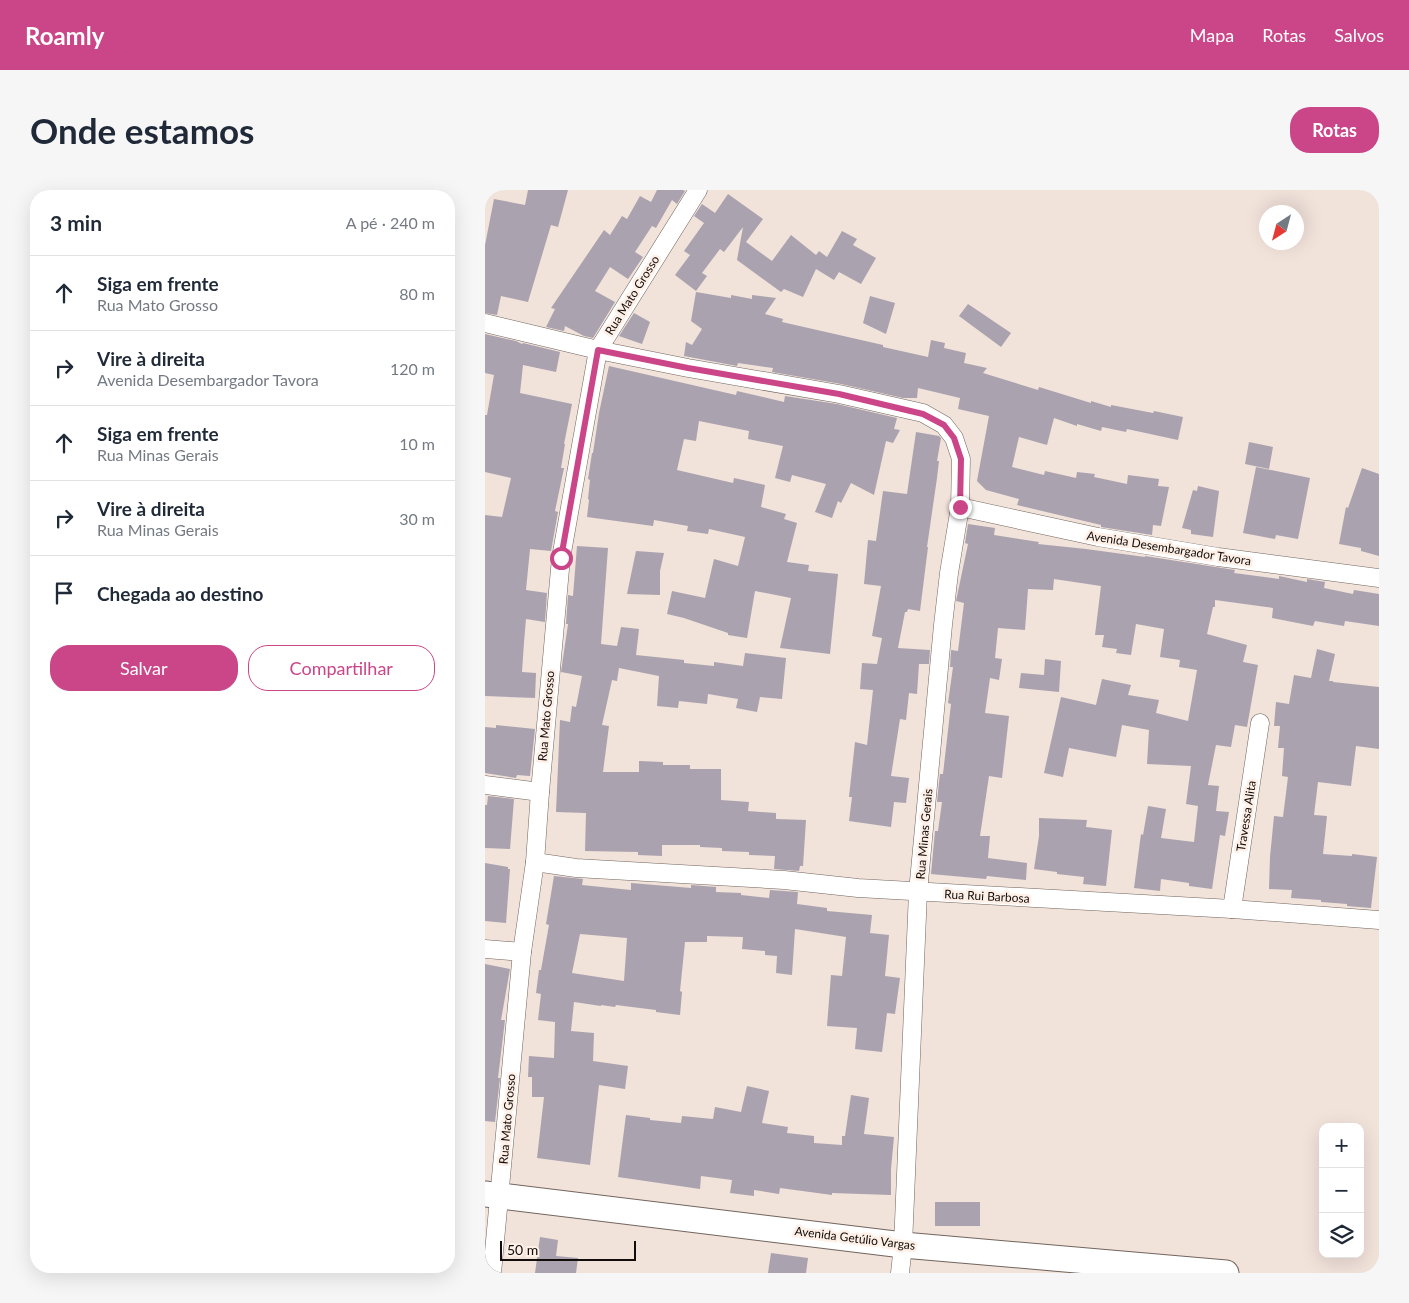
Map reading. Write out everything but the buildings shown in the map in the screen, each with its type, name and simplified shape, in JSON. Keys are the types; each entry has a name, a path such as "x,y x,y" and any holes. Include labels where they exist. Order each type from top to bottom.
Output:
{"street":[{"name":"Rua Mato Grosso","path":"493,1273 493,1195 522,952 535,862 539,792 561,558 598,350 698,190"},
{"path":"485,323 598,350"},
{"name":"Rua Minas Gerais","path":"598,350 688,368 839,394 923,414 944,425 954,438 961,459 960,507 943,625 918,892 903,1245 900,1273"},
{"name":"Avenida Desembargador Tavora","path":"960,507 1077,533 1217,557 1379,578"},
{"name":"Travessa Alita","path":"1232,908 1260,723"},
{"path":"485,786 539,792"},
{"name":"Rua Rui Barbosa","path":"535,862 576,868 784,880 857,888 1232,908 1379,920"},
{"path":"485,949 522,952"},
{"name":"Avenida Getúlio Vargas","path":"493,1195 903,1245 1214,1273"}],"route":[{"path":"561,558 598,350 785,386 839,394 923,414 944,425 954,438 961,459 960,507"}]}
